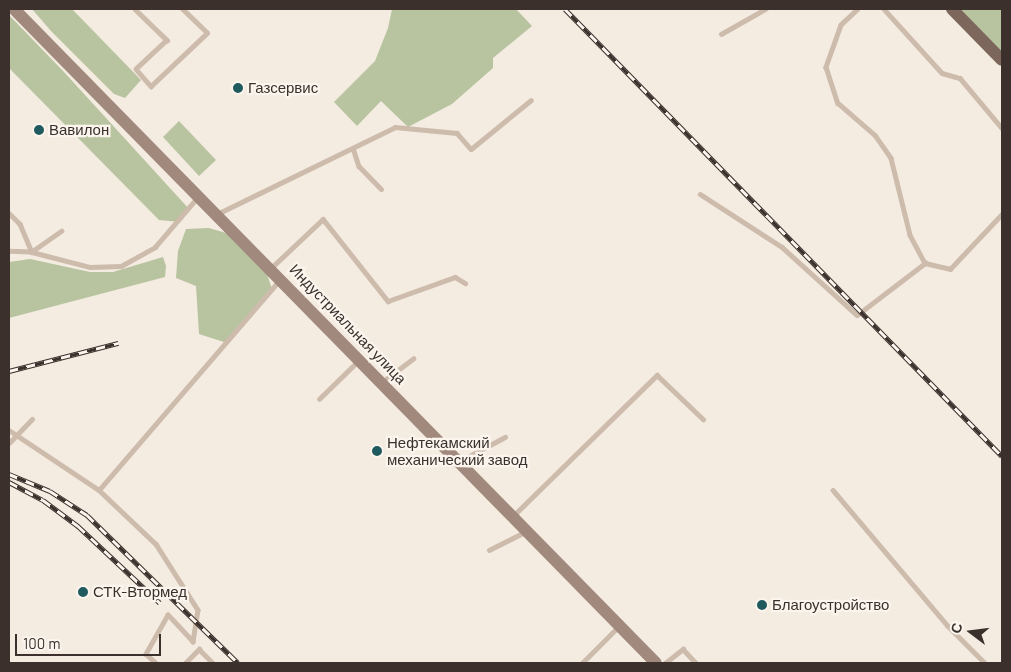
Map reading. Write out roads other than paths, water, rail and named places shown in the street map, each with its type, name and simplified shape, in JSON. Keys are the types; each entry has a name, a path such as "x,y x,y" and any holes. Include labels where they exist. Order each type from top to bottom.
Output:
{"main road":[{"name":"Индустриальная улица","path":"14,9 198,197 271,268 656,663"},
{"path":"952,9 1002,60"}],"lane":[{"path":"135,9 167,40 136,70 151,86 207,32 182,9"},
{"path":"721,34 765,9"},
{"path":"858,9 840,25 826,67 838,103 875,135 891,158 910,235 925,263"},
{"path":"884,9 942,73 960,78 1002,128"},
{"path":"216,215 395,127 457,133 471,148 531,100"},
{"path":"354,148 359,166 381,189"},
{"path":"700,194 782,247 857,316 925,263 950,268 1002,214"},
{"path":"9,251 32,252 90,267 121,266 155,247 198,197"},
{"path":"9,213 20,224 32,252"},
{"path":"271,268 324,219 388,301 455,277 465,283"},
{"path":"32,252 62,230"},
{"path":"99,490 281,279"},
{"path":"382,382 413,358"},
{"path":"318,399 360,360"},
{"path":"513,517 658,375 703,419"},
{"path":"9,443 32,418"},
{"path":"9,430 99,490 156,544 198,610 193,642 168,615 146,654 156,663"},
{"path":"459,462 506,437"},
{"path":"833,490 947,625 985,663"},
{"path":"489,550 527,531"},
{"path":"582,663 619,626"},
{"path":"185,663 199,649 212,663"},
{"path":"665,663 682,649 696,663"}],"railway":[{"path":"565,9 1002,456"},
{"path":"9,371 118,343"},
{"path":"9,474 50,491 87,515 238,663"},
{"path":"9,482 43,500 78,526 160,603"}],"place":[{"name":"Газсервис","path":"238,88"},
{"name":"Вавилон","path":"39,130"},
{"name":"Нефтекамский механический завод","path":"377,451"},
{"name":"СТК-Втормед","path":"83,592"},
{"name":"Благоустройство","path":"762,605"}]}
